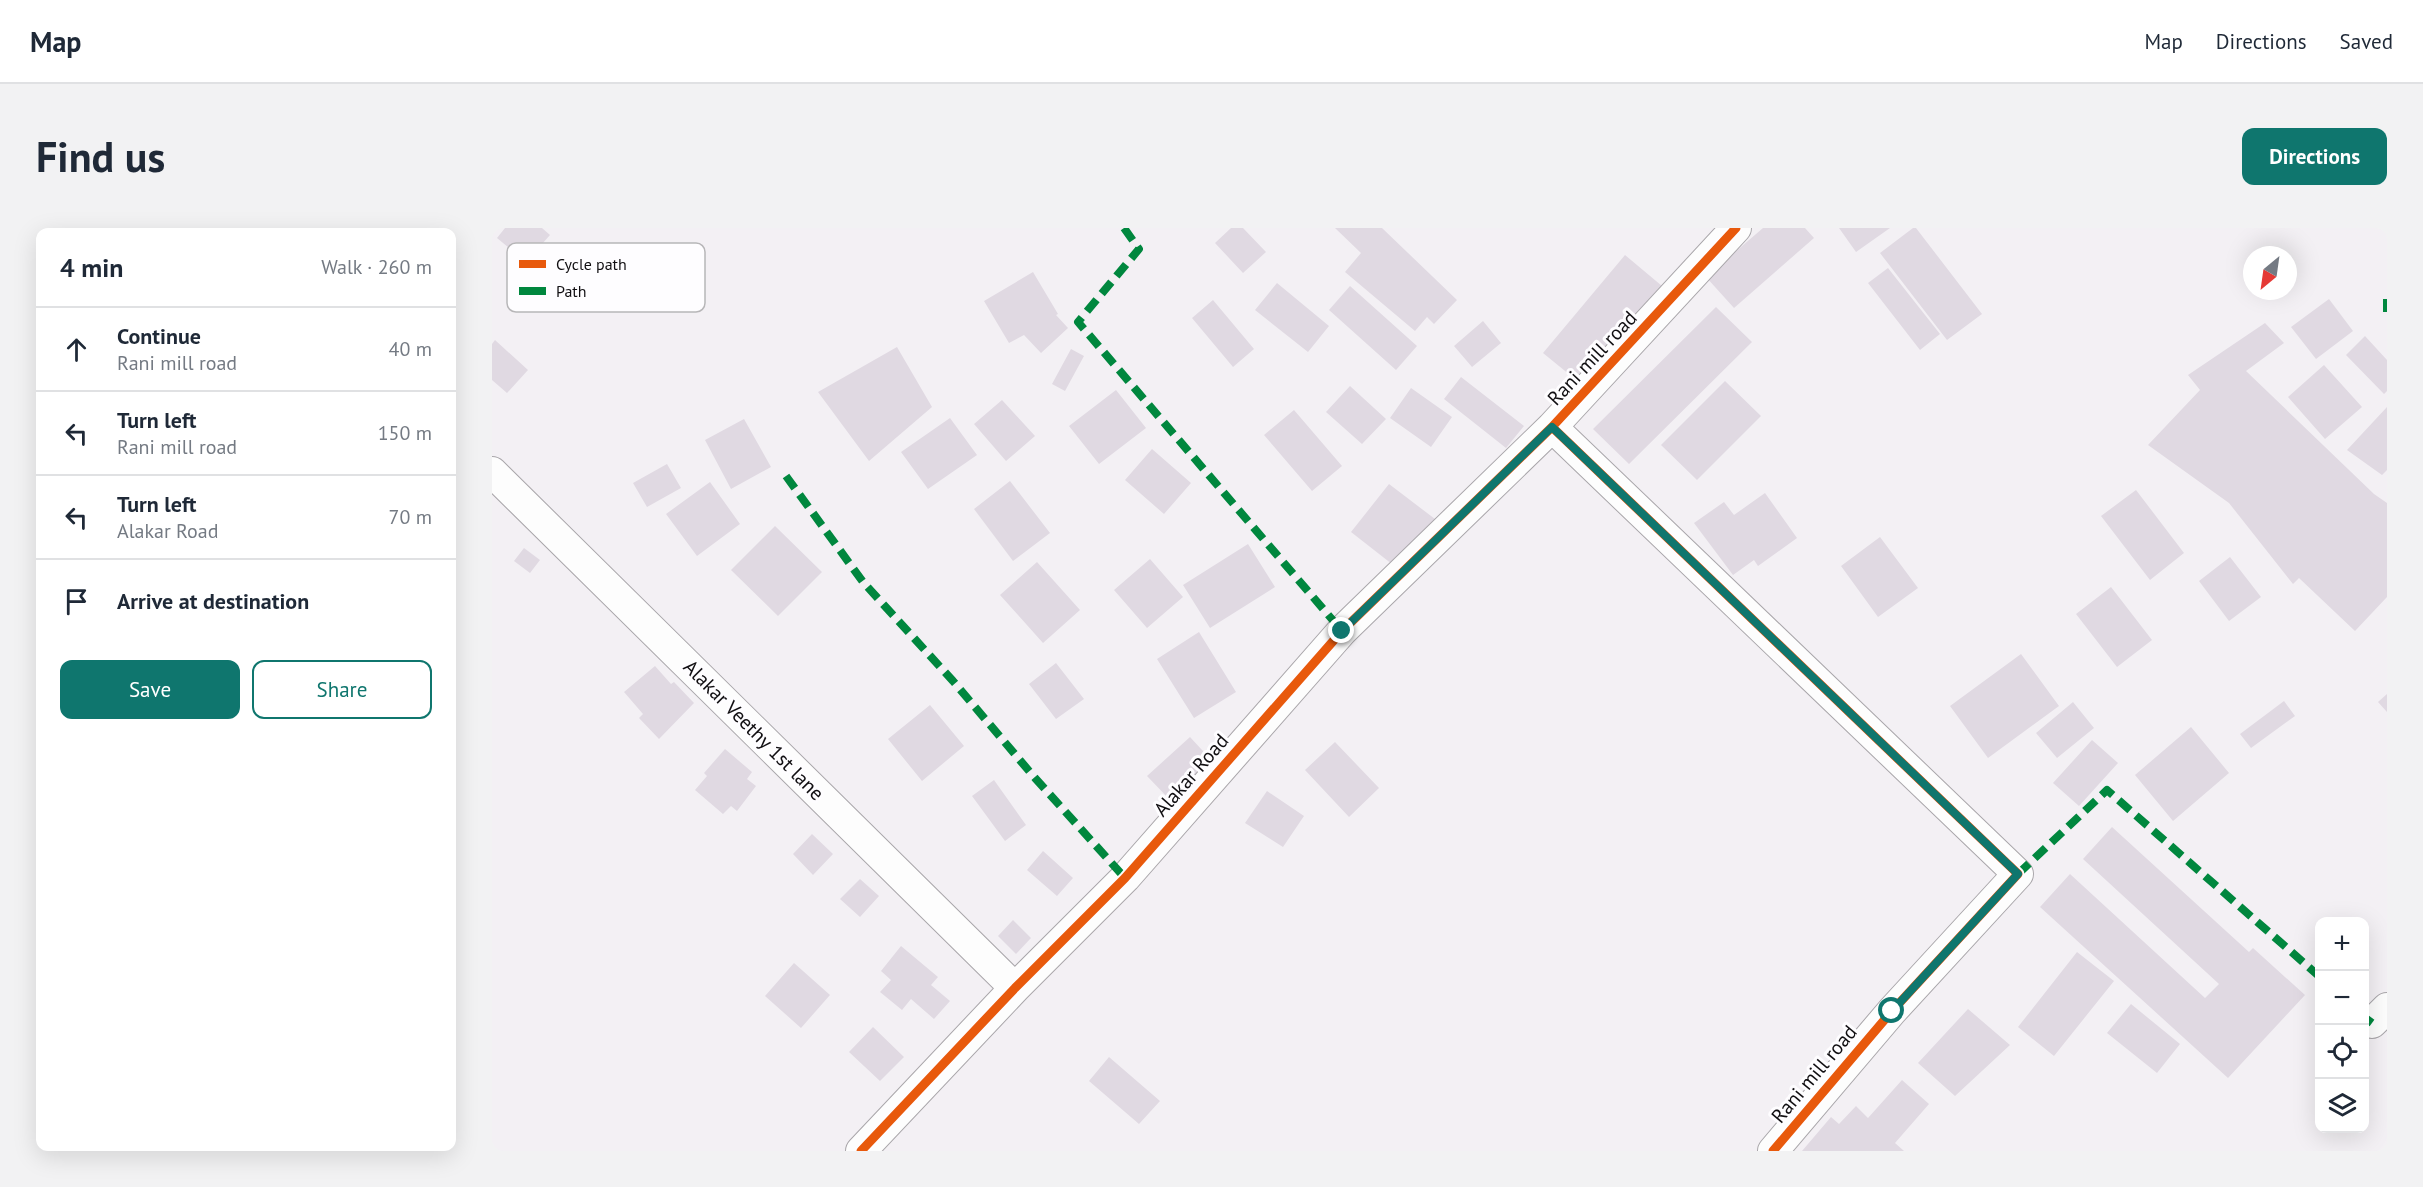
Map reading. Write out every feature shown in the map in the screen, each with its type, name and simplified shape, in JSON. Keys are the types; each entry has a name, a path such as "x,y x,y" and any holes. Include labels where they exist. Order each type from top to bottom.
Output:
{"street":[{"name":"Rani mill road","path":"1736,228 1552,427 2018,874 1892,1011 1773,1151"},
{"name":"Alakar Road","path":"861,1151 1015,988 1125,878 1342,631 1552,427"},
{"name":"Alakar Veethy 1st lane","path":"492,472 1015,988"}],"building":[{"path":"505,228 542,228 550,235 543,243 507,243 507,246 497,238"},
{"path":"1231,228 1243,228 1266,252 1243,273 1215,243"},
{"path":"1335,228 1382,228 1457,300 1434,324 1427,317 1415,331 1345,272 1361,253"},
{"path":"1763,228 1805,228 1814,238 1734,308 1706,277"},
{"path":"1839,228 1890,228 1856,252"},
{"path":"1916,228 1982,314 1947,340 1880,253"},
{"path":"1625,255 1662,286 1581,384 1543,353"},
{"path":"1888,268 1940,334 1920,350 1868,283"},
{"path":"1033,272 1058,314 1056,315 1068,328 1041,353 1024,335 1009,343 984,301"},
{"path":"1277,283 1329,326 1308,352 1255,310"},
{"path":"1350,286 1417,346 1396,370 1329,310"},
{"path":"2329,299 2353,331 2316,359 2291,327"},
{"path":"1213,300 1254,349 1233,367 1192,318"},
{"path":"1716,307 1752,342 1629,464 1593,429"},
{"path":"1483,321 1501,343 1472,367 1454,346"},
{"path":"2265,323 2284,343 2246,371 2374,494 2387,503 2387,597 2355,631 2299,578 2293,584 2229,503 2148,445 2200,390 2188,375"},
{"path":"2365,336 2387,360 2387,391 2384,394 2346,355"},
{"path":"495,340 528,370 507,393 492,380 492,344"},
{"path":"897,347 932,407 869,461 818,392"},
{"path":"1071,349 1084,356 1065,391 1052,384"},
{"path":"2324,365 2362,407 2325,439 2288,397"},
{"path":"1461,377 1524,426 1506,448 1444,399"},
{"path":"1725,381 1761,416 1697,480 1661,445"},
{"path":"1350,386 1386,419 1362,444 1326,412"},
{"path":"1411,388 1452,417 1431,447 1390,418"},
{"path":"1116,390 1146,428 1099,464 1069,426"},
{"path":"1002,400 1035,436 1006,461 974,424"},
{"path":"2387,407 2387,470 2382,475 2347,450"},
{"path":"1294,410 1342,466 1312,491 1264,435"},
{"path":"950,418 977,455 928,489 901,452"},
{"path":"744,419 771,467 731,489 705,440"},
{"path":"1152,449 1191,483 1164,514 1125,480"},
{"path":"667,464 681,488 647,507 633,483"},
{"path":"1010,481 1050,533 1013,561 974,509"},
{"path":"710,482 740,524 697,556 666,514"},
{"path":"1389,484 1435,519 1397,568 1351,532"},
{"path":"2136,490 2184,553 2150,580 2101,516"},
{"path":"1765,493 1797,538 1758,566 1754,560 1733,575 1694,523 1724,502 1734,515"},
{"path":"775,526 822,572 778,616 731,570"},
{"path":"1880,537 1918,588 1878,617 1841,566"},
{"path":"1248,544 1275,587 1210,628 1183,585"},
{"path":"524,548 540,560 530,573 514,561"},
{"path":"2230,557 2261,597 2229,621 2199,581"},
{"path":"1150,559 1183,597 1147,628 1114,590"},
{"path":"1037,562 1080,610 1043,643 1000,595"},
{"path":"2111,587 2152,640 2117,667 2076,614"},
{"path":"1199,632 1236,692 1194,718 1157,659"},
{"path":"2021,654 2059,706 1988,758 1950,706"},
{"path":"1056,663 1084,699 1056,719 1029,684"},
{"path":"655,666 671,684 674,682 694,703 659,739 639,718 643,714 624,692"},
{"path":"2387,694 2387,712 2378,702"},
{"path":"2284,701 2295,716 2251,748 2240,734"},
{"path":"2073,702 2094,728 2057,758 2036,733"},
{"path":"930,705 964,746 922,781 888,739"},
{"path":"2191,727 2229,773 2173,821 2135,775"},
{"path":"1190,737 1214,763 1171,801 1147,776"},
{"path":"2092,740 2118,763 2079,806 2053,783"},
{"path":"1335,742 1379,788 1349,817 1305,770"},
{"path":"725,749 752,772 747,779 756,786 737,811 731,806 723,814 695,790 707,776 704,773"},
{"path":"994,780 1026,825 1005,841 972,796"},
{"path":"1267,791 1304,816 1283,847 1245,823"},
{"path":"2112,827 2249,952 2253,948 2305,995 2228,1078 2040,907 2070,874 2205,998 2219,984 2083,859"},
{"path":"812,834 833,854 813,875 793,854"},
{"path":"1043,851 1073,878 1057,896 1027,870"},
{"path":"860,879 879,896 860,917 840,899"},
{"path":"1013,920 1031,938 1016,954 998,936"},
{"path":"901,946 938,977 931,985 950,1001 934,1019 911,999 902,1010 880,992 891,980 881,971"},
{"path":"2077,952 2114,981 2054,1056 2018,1027"},
{"path":"794,963 830,995 801,1028 765,996"},
{"path":"2131,1004 2180,1044 2157,1073 2107,1033"},
{"path":"1968,1009 2010,1045 1955,1096 1918,1063"},
{"path":"873,1027 904,1057 880,1081 849,1052"},
{"path":"1109,1057 1160,1101 1139,1124 1089,1081"},
{"path":"1902,1080 1929,1104 1895,1143 1904,1151 1802,1151 1831,1117 1839,1124 1856,1106 1868,1118"}],"marked path":[{"path":"1124,228 1139,249 1078,322 1342,631"},
{"path":"2387,299 2387,312"},
{"path":"786,476 863,582 1125,878"},
{"path":"2018,874 2107,790 2315,973"}],"cycle path":[{"path":"1736,228 1552,427 2018,874 1892,1011 1773,1151"},
{"path":"861,1151 1015,988 1125,878 1342,631 1552,427"}],"route":[{"path":"1342,631 1552,427 2018,874 1892,1011"}]}
